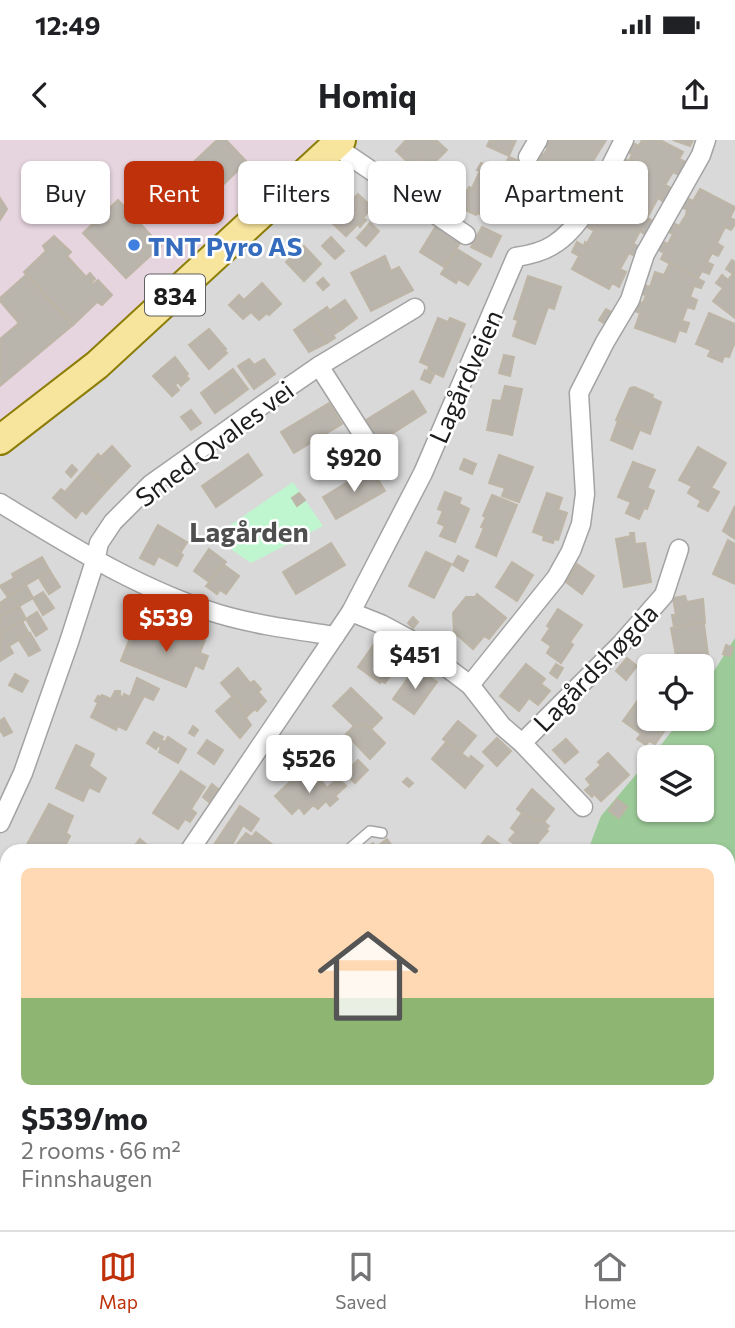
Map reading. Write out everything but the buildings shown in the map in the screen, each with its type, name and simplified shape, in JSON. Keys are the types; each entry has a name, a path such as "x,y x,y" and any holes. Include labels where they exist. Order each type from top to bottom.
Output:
{"main road":[{"name":"834","path":"0,440 97,365 338,143"}],"street":[{"path":"528,157 538,140"},
{"name":"Lagårdveien","path":"194,844 351,612 423,472 516,257 544,250 575,227 624,140"},
{"path":"470,685 556,578 571,551 581,524 585,494 579,393 630,300 645,254 701,155 706,140"},
{"path":"338,143 466,235"},
{"name":"Smed Qvales vei","path":"0,824 23,773 105,532 151,484 319,366 415,308"},
{"path":"319,366 374,452"},
{"path":"0,503 95,561 219,614 335,636"},
{"name":"Lagårdshøgda","path":"522,743 622,643 664,595 679,549"},
{"path":"351,612 410,639 470,685 502,726 522,743 583,807"}],"lane":[{"path":"355,844 370,831 382,833"}],"shaded area":[{"path":"0,140 341,140 318,161 238,161 238,224 247,224 0,445"},
{"path":"341,140 735,140 735,745 714,753 714,745 637,745 637,822 654,822 664,844 0,844 0,438 245,224 354,224 354,161 317,161"}],"green space":[{"path":"293,482 323,526 251,563 213,537"},
{"path":"735,638 735,844 590,844 601,816 637,773 637,822 714,822 714,745 661,745 672,731 714,731 714,671"}],"place":[{"name":"TNT Pyro AS","path":"134,245"}],"district":[{"name":"Lagården","path":"249,531"}]}
